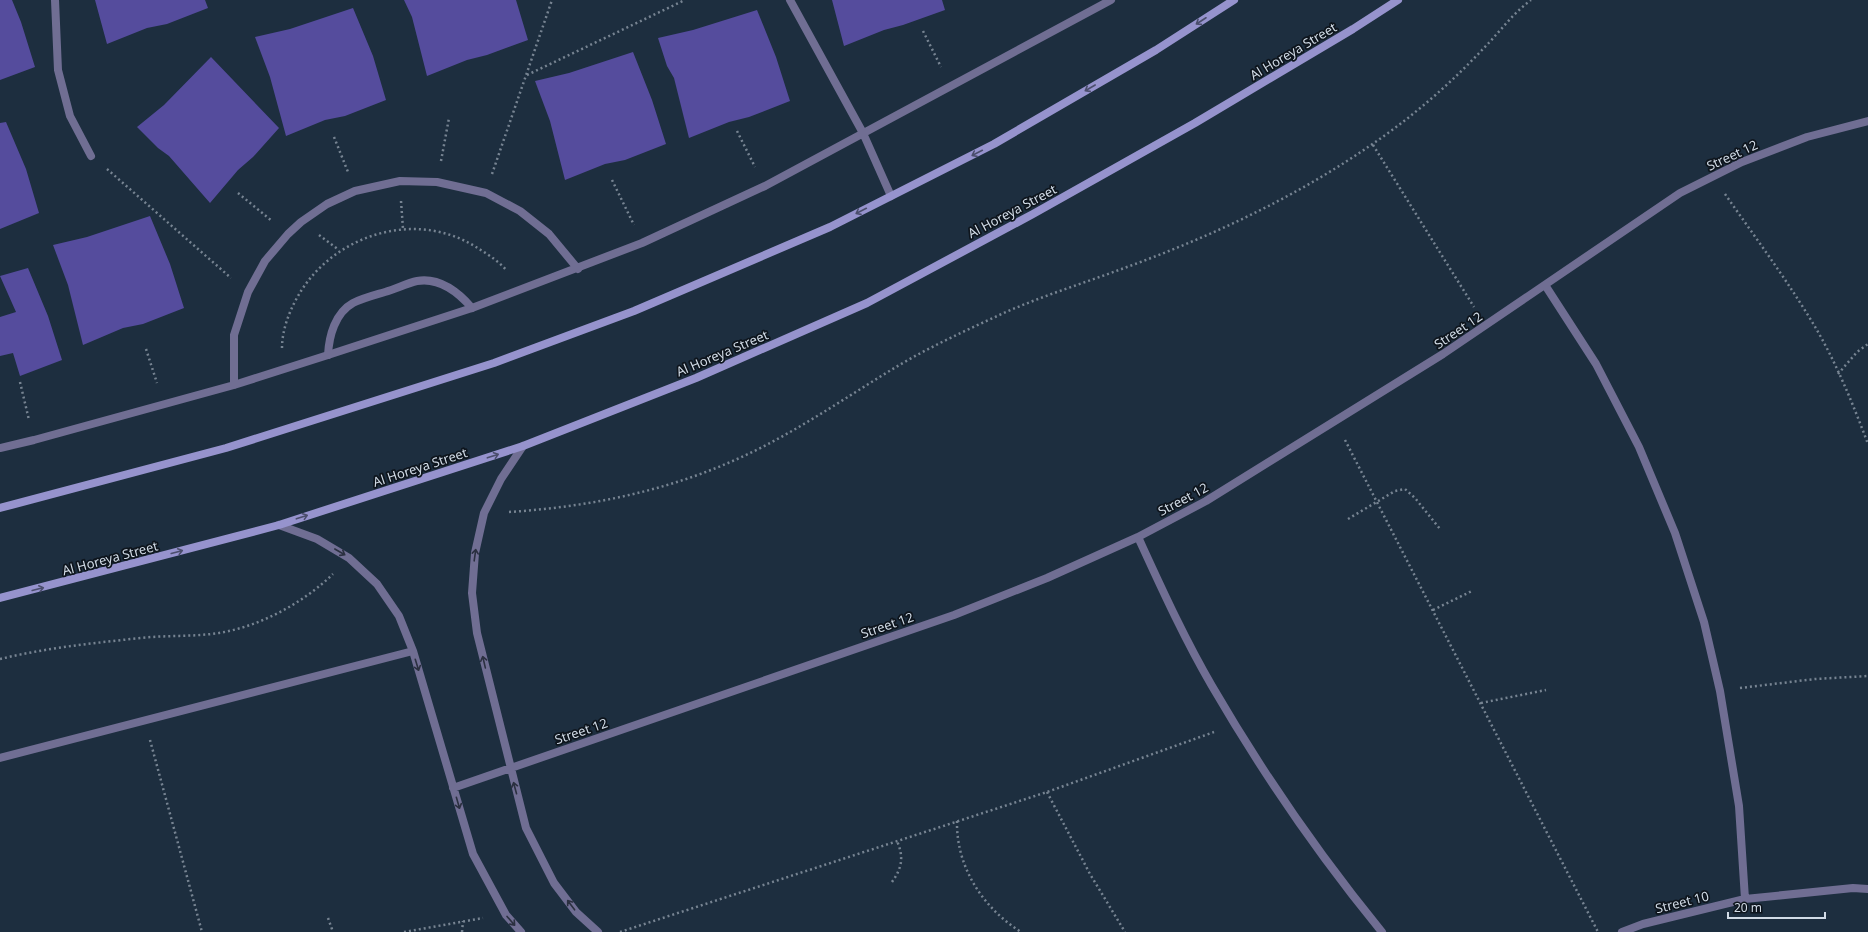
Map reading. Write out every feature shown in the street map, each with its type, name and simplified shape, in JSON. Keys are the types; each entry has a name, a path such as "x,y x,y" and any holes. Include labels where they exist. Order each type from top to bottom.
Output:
{"main road":[{"path":"0,508 226,448 494,363 634,311 830,227 994,144 1156,50 1234,0"},
{"name":"Al Horeya Street","path":"0,598 279,525 523,446 696,378 867,302 1033,214 1194,124 1398,0"}],"street":[{"path":"55,0 58,70 70,116 91,156"},
{"path":"790,0 863,133 891,196"},
{"path":"0,448 234,386 472,308 578,269 642,243 765,186 1111,0"},
{"name":"Street 12","path":"453,788 954,615 1047,578 1138,537 1206,501 1336,422 1486,326 1612,238 1680,193 1742,162 1807,137 1868,121"},
{"path":"234,386 234,335 248,292 264,261 301,222 327,204 355,191 400,181 437,182 486,193 520,211 549,234 578,269"},
{"path":"328,355 329,340 334,326 342,313 353,303 418,281 434,282 449,287 461,296 472,308"},
{"path":"1545,285 1596,364 1639,447 1675,533 1704,622 1720,691 1739,806 1744,899"},
{"path":"523,446 501,479 484,513 475,553 472,593 477,633 526,828 554,883 576,912 598,932"},
{"path":"279,525 317,539 349,558 377,584 399,616 413,651 473,854 506,914 521,932"},
{"path":"1138,537 1173,612 1212,685 1254,756 1300,824 1349,891 1382,932"},
{"path":"0,758 413,651"},
{"name":"Street 10","path":"1622,932 1643,924 1744,899 1853,888 1868,889"}],"path":[{"path":"486,193 552,0"},
{"path":"527,75 685,0"},
{"path":"484,513 549,509 613,500 676,483 736,460 796,430 900,364 956,335 1013,309 1130,266 1215,231 1296,192 1373,144 1429,101 1480,53 1530,0"},
{"path":"923,31 951,87"},
{"path":"437,182 449,118"},
{"path":"737,131 765,186"},
{"path":"334,137 355,191"},
{"path":"1373,144 1486,326"},
{"path":"91,156 248,292"},
{"path":"1713,177 1790,287 1814,327 1838,374 1868,444"},
{"path":"612,180 642,243"},
{"path":"400,181 403,229"},
{"path":"238,192 288,234"},
{"path":"1838,374 1857,352 1868,344"},
{"path":"146,348 164,405"},
{"path":"20,382 34,440"},
{"path":"1336,422 1598,932"},
{"path":"1348,519 1395,490 1405,490 1415,498 1440,529"},
{"path":"0,660 78,644 220,633 256,622 291,607 322,584 349,558"},
{"path":"1433,610 1472,591"},
{"path":"1720,691 1764,684 1868,676"},
{"path":"1481,703 1546,690"},
{"path":"144,720 202,932"},
{"path":"620,932 1047,792 1235,724"},
{"path":"1047,792 1090,874 1125,932"},
{"path":"957,821 957,834 960,852 974,885 997,914 1021,932"},
{"path":"892,882 899,873 902,862 901,852 897,841"},
{"path":"404,932 506,914"},
{"path":"328,918 333,932"},
{"path":"462,932 463,921"}],"building":[{"path":"0,0 12,0 21,22 35,67 0,80"},
{"path":"95,0 205,0 208,8 167,24 147,28 107,44"},
{"path":"404,0 516,0 528,40 487,55 467,60 427,76 412,17"},
{"path":"832,0 942,0 945,10 884,30 844,46"},
{"path":"353,8 373,56 386,100 345,116 325,120 286,136 270,77 255,37 290,29"},
{"path":"757,10 776,57 790,101 749,117 729,122 689,138 674,78 667,66 658,38 693,30"},
{"path":"633,52 652,100 666,144 625,160 605,164 565,180 550,121 535,81 569,73"},
{"path":"211,57 279,128 253,157 238,170 210,203 169,156 158,148 137,127 164,105"},
{"path":"6,122 26,169 39,213 0,229 0,123"},
{"path":"150,216 170,264 184,308 143,324 123,328 83,345 68,285 53,245 87,237"},
{"path":"28,268 48,316 62,360 20,376 13,353 0,356 0,317 16,312 0,276"}]}
